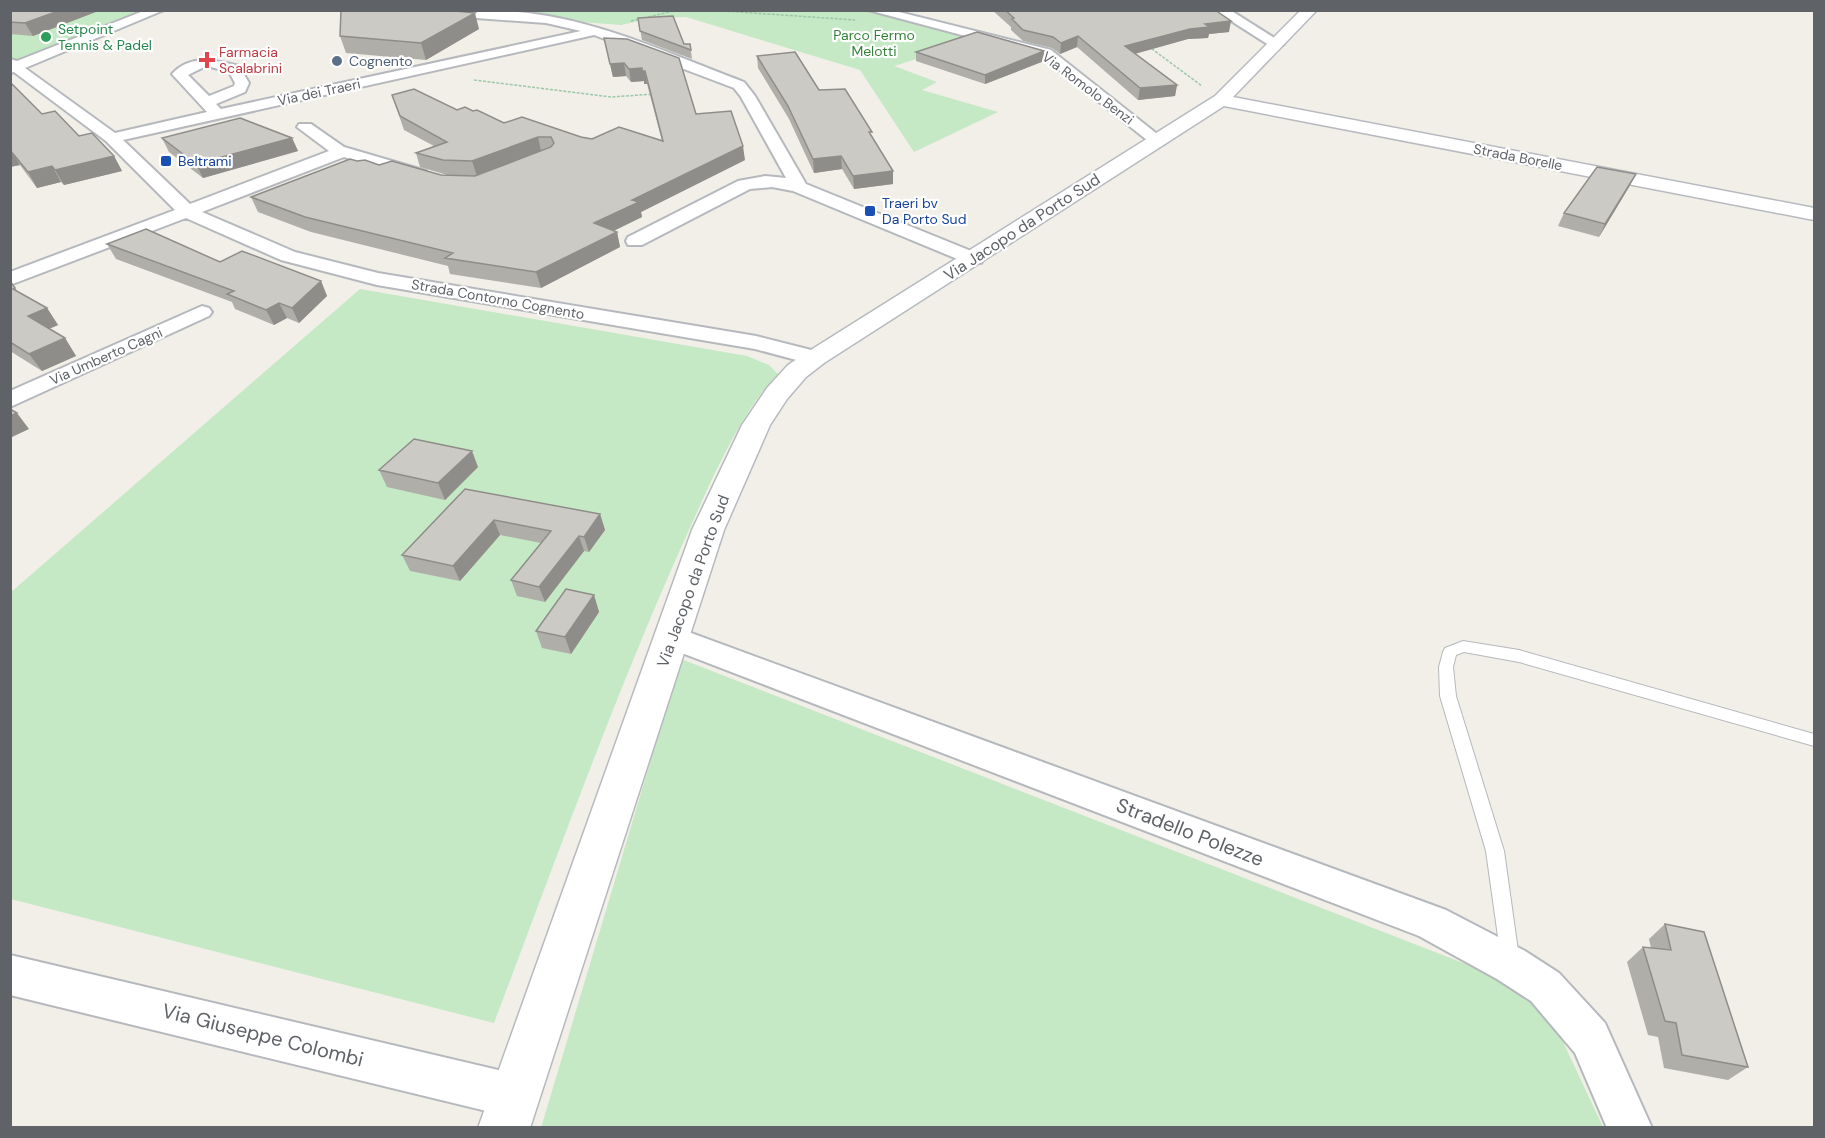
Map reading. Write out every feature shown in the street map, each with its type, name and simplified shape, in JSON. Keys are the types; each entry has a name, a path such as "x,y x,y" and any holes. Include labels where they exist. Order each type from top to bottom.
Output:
{"street":[{"path":"13,67 158,10"},
{"path":"421,10 546,19 597,31 739,84 799,187"},
{"name":"Via Romolo Benzi","path":"874,10 1046,53 1158,141"},
{"path":"1220,10 1277,44"},
{"name":"Via Jacopo da Porto Sud","path":"509,1112 708,530 751,436 777,394 797,371 815,358 1221,100 1310,10"},
{"name":"Via dei Traeri","path":"112,138 597,31"},
{"path":"13,67 112,138 189,213"},
{"name":"Strada Borelle","path":"1221,100 1815,214"},
{"path":"208,102 218,115"},
{"path":"305,127 343,152 435,179"},
{"path":"10,279 189,213 343,152"},
{"path":"635,241 744,185 759,181 777,181 799,187 974,259"},
{"name":"Strada Contorno Cognento","path":"189,213 288,256 377,279 756,343 815,358"},
{"name":"Via Umberto Cagni","path":"10,400 202,312"},
{"name":"Stradello Polezze","path":"672,637 1432,923 1510,965 1545,987 1590,1038 1630,1128"},
{"name":"Via Giuseppe Colombi","path":"10,975 509,1112"}],"lane":[{"path":"1510,965 1495,851 1448,696 1446,666 1450,652 1463,646 1519,656 1815,740"}],"path":[{"path":"709,10 858,20"},
{"path":"1144,43 1221,100"},
{"path":"468,80 611,97 659,94"}],"green space":[{"path":"120,10 154,13 11,69 10,11"},
{"name":"Parco Fermo Melotti","path":"435,11 867,11 980,39 894,66 937,82 922,90 998,112 914,152 860,70 686,17 653,18 621,25"},
{"path":"360,289 747,356 769,365 778,374 750,410 724,454 657,602 562,842 494,1023 11,899 10,593"},
{"path":"681,659 1507,980 1556,1027 1603,1127 541,1128"}],"building":[{"path":"10,10 61,10 25,23 10,22"},
{"path":"341,10 446,10 475,13 421,43 340,36"},
{"path":"1005,10 1215,10 1231,21 1205,24 1210,27 1190,29 1125,46 1177,85 1140,88 1078,36 1061,43 1053,37 1023,30"},
{"path":"673,16 684,44 690,44 691,50 640,31 638,18"},
{"path":"977,32 1044,51 985,75 916,52"},
{"path":"604,38 627,39 679,58 696,114 731,111 743,146 632,200 639,202 594,223 617,232 536,272 445,258 453,253 305,217 251,197 350,159 365,160 379,165 392,161 441,175 475,176 551,147 554,143 551,137 538,137 472,161 443,160 416,153 447,142 400,116 392,95 414,89 457,110 465,107 473,111 477,110 504,123 522,117 592,139 619,127 663,141 645,71 642,71 642,68 629,69 624,63 610,64"},
{"path":"795,52 819,90 845,89 893,171 853,176 841,156 813,159 788,106 757,56"},
{"path":"11,83 42,114 55,111 79,136 92,133 114,156 55,170 52,166 28,172 10,150"},
{"path":"240,118 292,138 196,164 162,138"},
{"path":"1597,167 1636,174 1605,224 1564,213"},
{"path":"146,229 220,262 242,251 321,281 292,308 279,303 266,310 227,294 234,291 107,244"},
{"path":"10,281 15,288 13,289 47,308 28,316 65,338 29,354 10,342"},
{"path":"10,409 17,413 10,416"},
{"path":"414,439 472,451 438,483 379,470"},
{"path":"465,489 600,514 584,537 579,536 539,587 511,580 551,531 494,520 453,566 402,555"},
{"path":"566,589 594,595 565,637 536,631"},
{"path":"1665,924 1704,932 1748,1067 1682,1055 1676,1023 1665,1021 1643,947 1671,950"}],"place":[{"name":"Setpoint Tennis & Padel","path":"46,37"},
{"name":"Farmacia Scalabrini","path":"207,60"},
{"name":"Cognento","path":"337,61"},
{"name":"Beltrami","path":"166,161"},
{"name":"Traeri bv Da Porto Sud","path":"870,211"}]}
